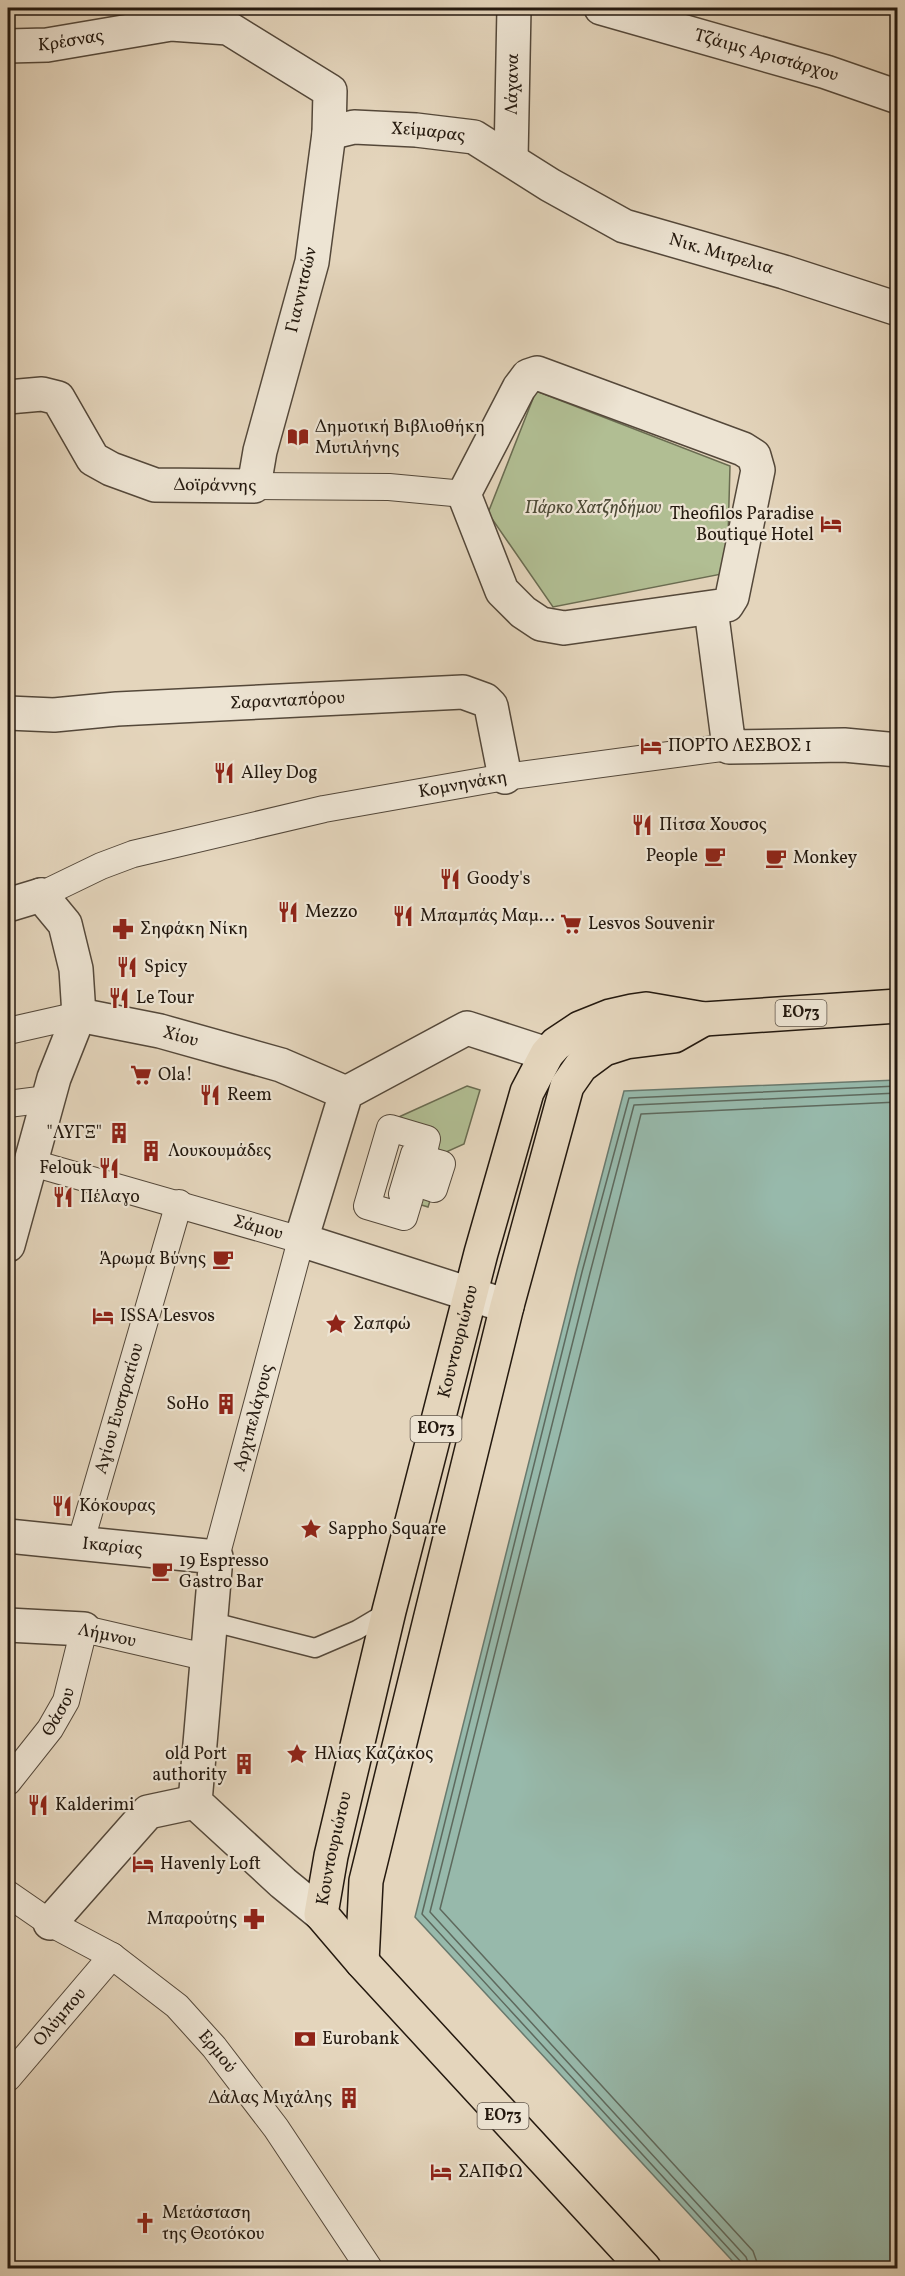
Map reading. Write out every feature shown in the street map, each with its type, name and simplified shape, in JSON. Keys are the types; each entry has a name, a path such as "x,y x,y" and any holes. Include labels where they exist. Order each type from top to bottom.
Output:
{"main road":[{"name":"Κουντουριώτου","path":"644,2268 362,1962 321,1914 331,1856 389,1611 470,1296 527,1092 547,1054 556,1044 580,1028 610,1016 646,1009 704,1019 897,1006"},
{"name":"Κουντουριώτου","path":"362,1962 366,1881 507,1306 565,1093 576,1072 589,1058 614,1045 674,1036 704,1019"}],"street":[{"name":"Λάχανα","path":"511,159 514,8"},
{"name":"Τζάιμς Αριστάρχου","path":"601,8 826,72 897,97"},
{"name":"Κρέσνας","path":"8,46 47,45 171,24 228,28 330,91"},
{"name":"Γιαννιτσών","path":"254,486 260,451 312,262 329,133 330,91"},
{"name":"Χείμαρας","path":"329,133 354,127 474,137 550,185"},
{"name":"Νικ. Μιτρελια","path":"550,185 624,226 784,272 897,309"},
{"path":"537,373 743,449 754,456 758,470 732,597 727,604 711,609 564,628 533,620 502,591 464,494 519,388 528,376 537,373"},
{"name":"Δοϊράννης","path":"8,397 42,394 58,398 93,459 111,469 155,485 389,487 464,494"},
{"path":"711,609 729,747"},
{"name":"Σαρανταπόρου","path":"8,713 54,715 117,709 463,692 485,700 491,706 505,777"},
{"name":"Κομνηνάκη","path":"41,896 101,866 159,846 245,830 324,809 505,777 729,747 844,745 897,750"},
{"path":"8,893 41,896 65,924 76,969 79,1015 17,1171 8,1245"},
{"path":"8,905 41,896"},
{"name":"Χίου","path":"8,1032 79,1015 160,1031 281,1065 346,1093"},
{"path":"346,1093 467,1028 547,1054"},
{"name":"Αρχιπελάγους","path":"195,1802 205,1657 216,1557 301,1240 346,1093"},
{"path":"8,1104 47,1099"},
{"name":"Σάμου","path":"17,1171 36,1164 179,1203 507,1306"},
{"name":"Αγίου Ευστρατίου","path":"81,1544 179,1203"},
{"name":"Ικαρίας","path":"8,1536 216,1557"},
{"name":"Λήμνου","path":"8,1625 84,1629 205,1657"},
{"name":"Θάσου","path":"8,1782 50,1729 66,1701 84,1629"},
{"path":"50,1923 148,1812 195,1802 283,1883 321,1914"},
{"name":"Ερμού","path":"8,1893 50,1923 112,1956 177,2006 214,2047 308,2173 369,2268"},
{"name":"Ολύμπου","path":"12,2066 112,1956"}],"lane":[{"path":"209,1620 315,1648 357,1630 389,1611"}],"green space":[{"name":"Πάρκο Χατζηδήμου","path":"536,391 730,466 727,573 553,607 488,513"},
{"path":"467,1086 480,1090 464,1144 446,1152 428,1207 415,1203 409,1224 354,1209 365,1175 366,1207 404,1218 423,1156 379,1126"}],"water":[{"path":"897,1080 897,2268 739,2268 415,1917 624,1091"}],"place":[{"name":"Δημοτική Βιβλιοθήκη Μυτιλήνης","path":"298,437"},
{"name":"Theofilos Paradise Boutique Hotel","path":"831,524"},
{"name":"ΠΟΡΤΟ ΛΕΣΒΟΣ 1","path":"651,746"},
{"name":"Alley Dog","path":"224,773"},
{"name":"Πίτσα Χουσος","path":"642,825"},
{"name":"People","path":"715,856"},
{"name":"Monkey","path":"776,858"},
{"name":"Goody's","path":"450,879"},
{"name":"Mezzo","path":"288,912"},
{"name":"Μπαμπάς Μαμ...","path":"403,916"},
{"name":"Lesvos Souvenir","path":"571,924"},
{"name":"Σηφάκη Νίκη","path":"123,929"},
{"name":"Spicy","path":"127,967"},
{"name":"Le Tour","path":"119,998"},
{"name":"Ola!","path":"141,1075"},
{"name":"Reem","path":"210,1095"},
{"name":"\"ΛΥΓΞ\"","path":"119,1133"},
{"name":"Λουκουμάδες","path":"151,1151"},
{"name":"Felouk","path":"109,1168"},
{"name":"Πέλαγο","path":"63,1197"},
{"name":"Άρωμα Βύνης","path":"223,1259"},
{"name":"ISSA Lesvos","path":"103,1316"},
{"name":"Σαπφώ","path":"336,1324"},
{"name":"SoΗo","path":"226,1404"},
{"name":"Κόκουρας","path":"62,1506"},
{"name":"Sappho Square","path":"311,1529"},
{"name":"19 Espresso Gastro Bar","path":"162,1571"},
{"name":"Ηλίας Καζάκος","path":"297,1754"},
{"name":"old Port authority","path":"244,1764"},
{"name":"Kalderimi","path":"38,1805"},
{"name":"Havenly Loft","path":"143,1864"},
{"name":"Μπαρούτης","path":"254,1919"},
{"name":"Eurobank","path":"305,2039"},
{"name":"Δάλας Μιχάλης","path":"349,2098"},
{"name":"ΣΑΠΦΩ","path":"441,2172"},
{"name":"Μετάσταση της Θεοτόκου","path":"145,2223"}]}
